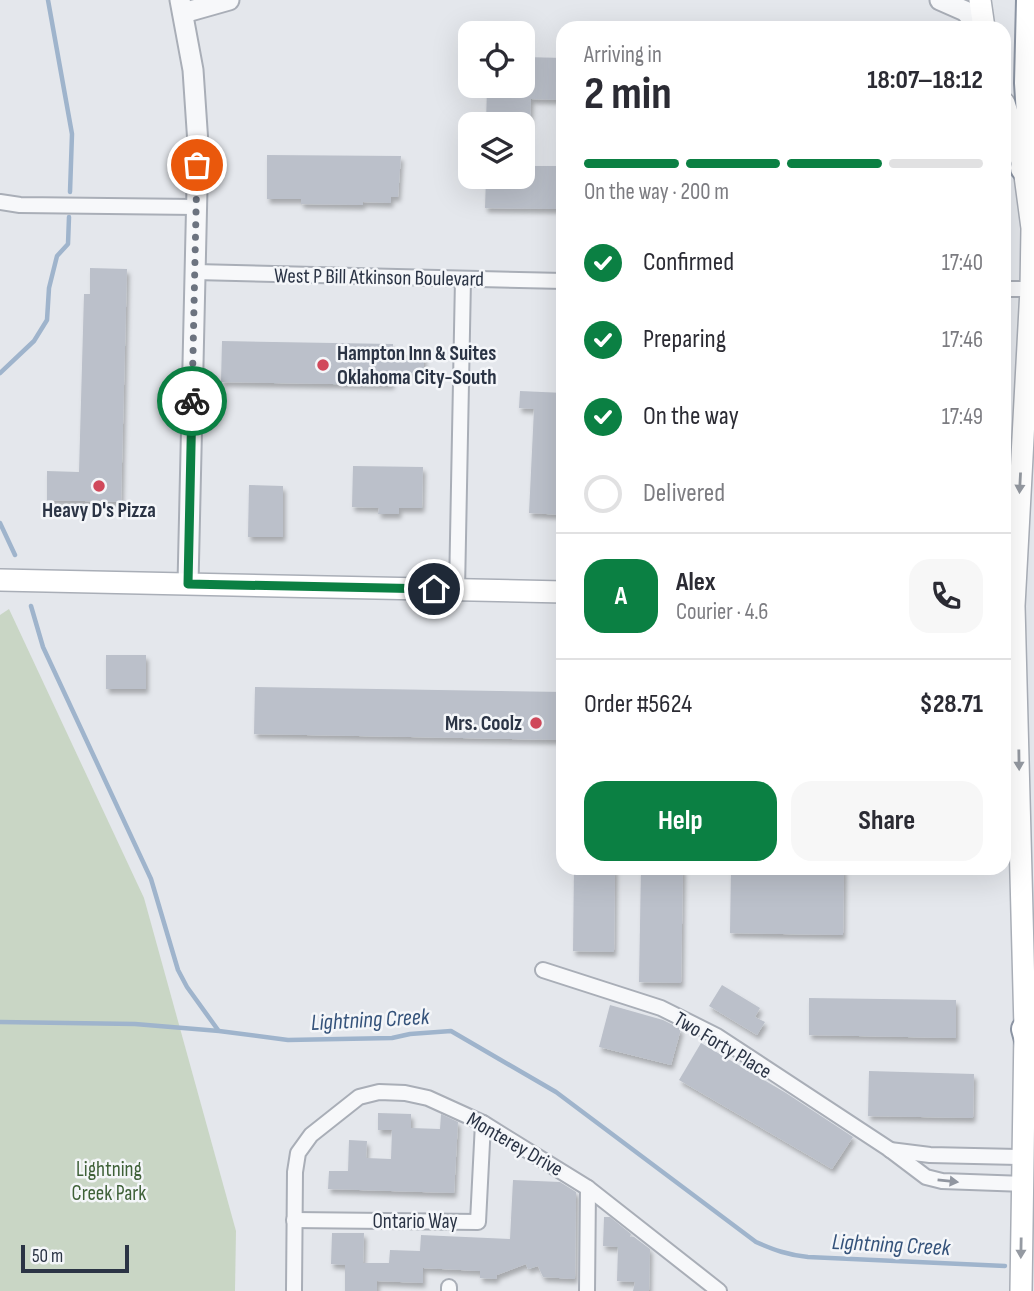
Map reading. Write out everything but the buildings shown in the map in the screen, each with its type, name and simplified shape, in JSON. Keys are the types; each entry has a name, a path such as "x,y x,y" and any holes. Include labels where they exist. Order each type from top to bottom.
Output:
{"highway":[{"path":"1024,168 1031,131 1028,83 1030,0"},
{"path":"1026,1029 1034,1061"}],"main road":[{"path":"980,0 982,21"},
{"path":"1011,126 1024,168 1032,228 1018,521 1016,692 1026,1029 1021,1291"},
{"path":"1018,521 1034,543"},
{"path":"0,580 556,592"},
{"path":"1016,692 1034,665"}],"street":[{"path":"188,584 197,120 189,44 181,7 229,0"},
{"path":"940,0 965,11 975,21"},
{"path":"0,202 20,205 196,207"},
{"name":"West P Bill Atkinson Boulevard","path":"195,272 556,281"},
{"path":"457,590 463,279"},
{"path":"1011,289 1031,289"},
{"name":"Two Forty Place","path":"543,970 661,1008 717,1036 889,1149 926,1177 942,1181 1023,1184"},
{"name":"Monterey Drive","path":"294,1220 298,1153 311,1135 359,1097 379,1092 405,1093 428,1098 483,1123 588,1188 706,1286 719,1291"},
{"name":"Ontario Way","path":"294,1220 478,1222 483,1123"},
{"name":"Two Forty Place","path":"889,1149 930,1155 1023,1157"},
{"path":"587,1291 588,1188"},
{"path":"294,1220 294,1291"}],"green space":[{"name":"Lightning Creek Park","path":"9,609 144,898 236,1231 235,1291 0,1291 0,615"}],"waterway":[{"path":"48,0 72,134 70,192"},
{"path":"0,373 34,341 47,320 49,288 57,256 68,244 69,217"},
{"name":"Lightning Creek","path":"0,523 15,555"},
{"name":"Lightning Creek","path":"31,606 43,647 151,879 178,970 218,1030"},
{"name":"Lightning Creek","path":"0,1022 135,1024 288,1040 392,1038 451,1031 556,1092 763,1245 808,1257 1005,1266"}],"way so far":[{"path":"192,401 197,165"}],"place":[{"name":"Hampton Inn & Suites Oklahoma City-South","path":"323,365"},
{"name":"Heavy D's Pizza","path":"99,486"},
{"name":"Mrs. Coolz","path":"536,723"}],"route":[{"path":"192,401 188,584 434,589"}]}
